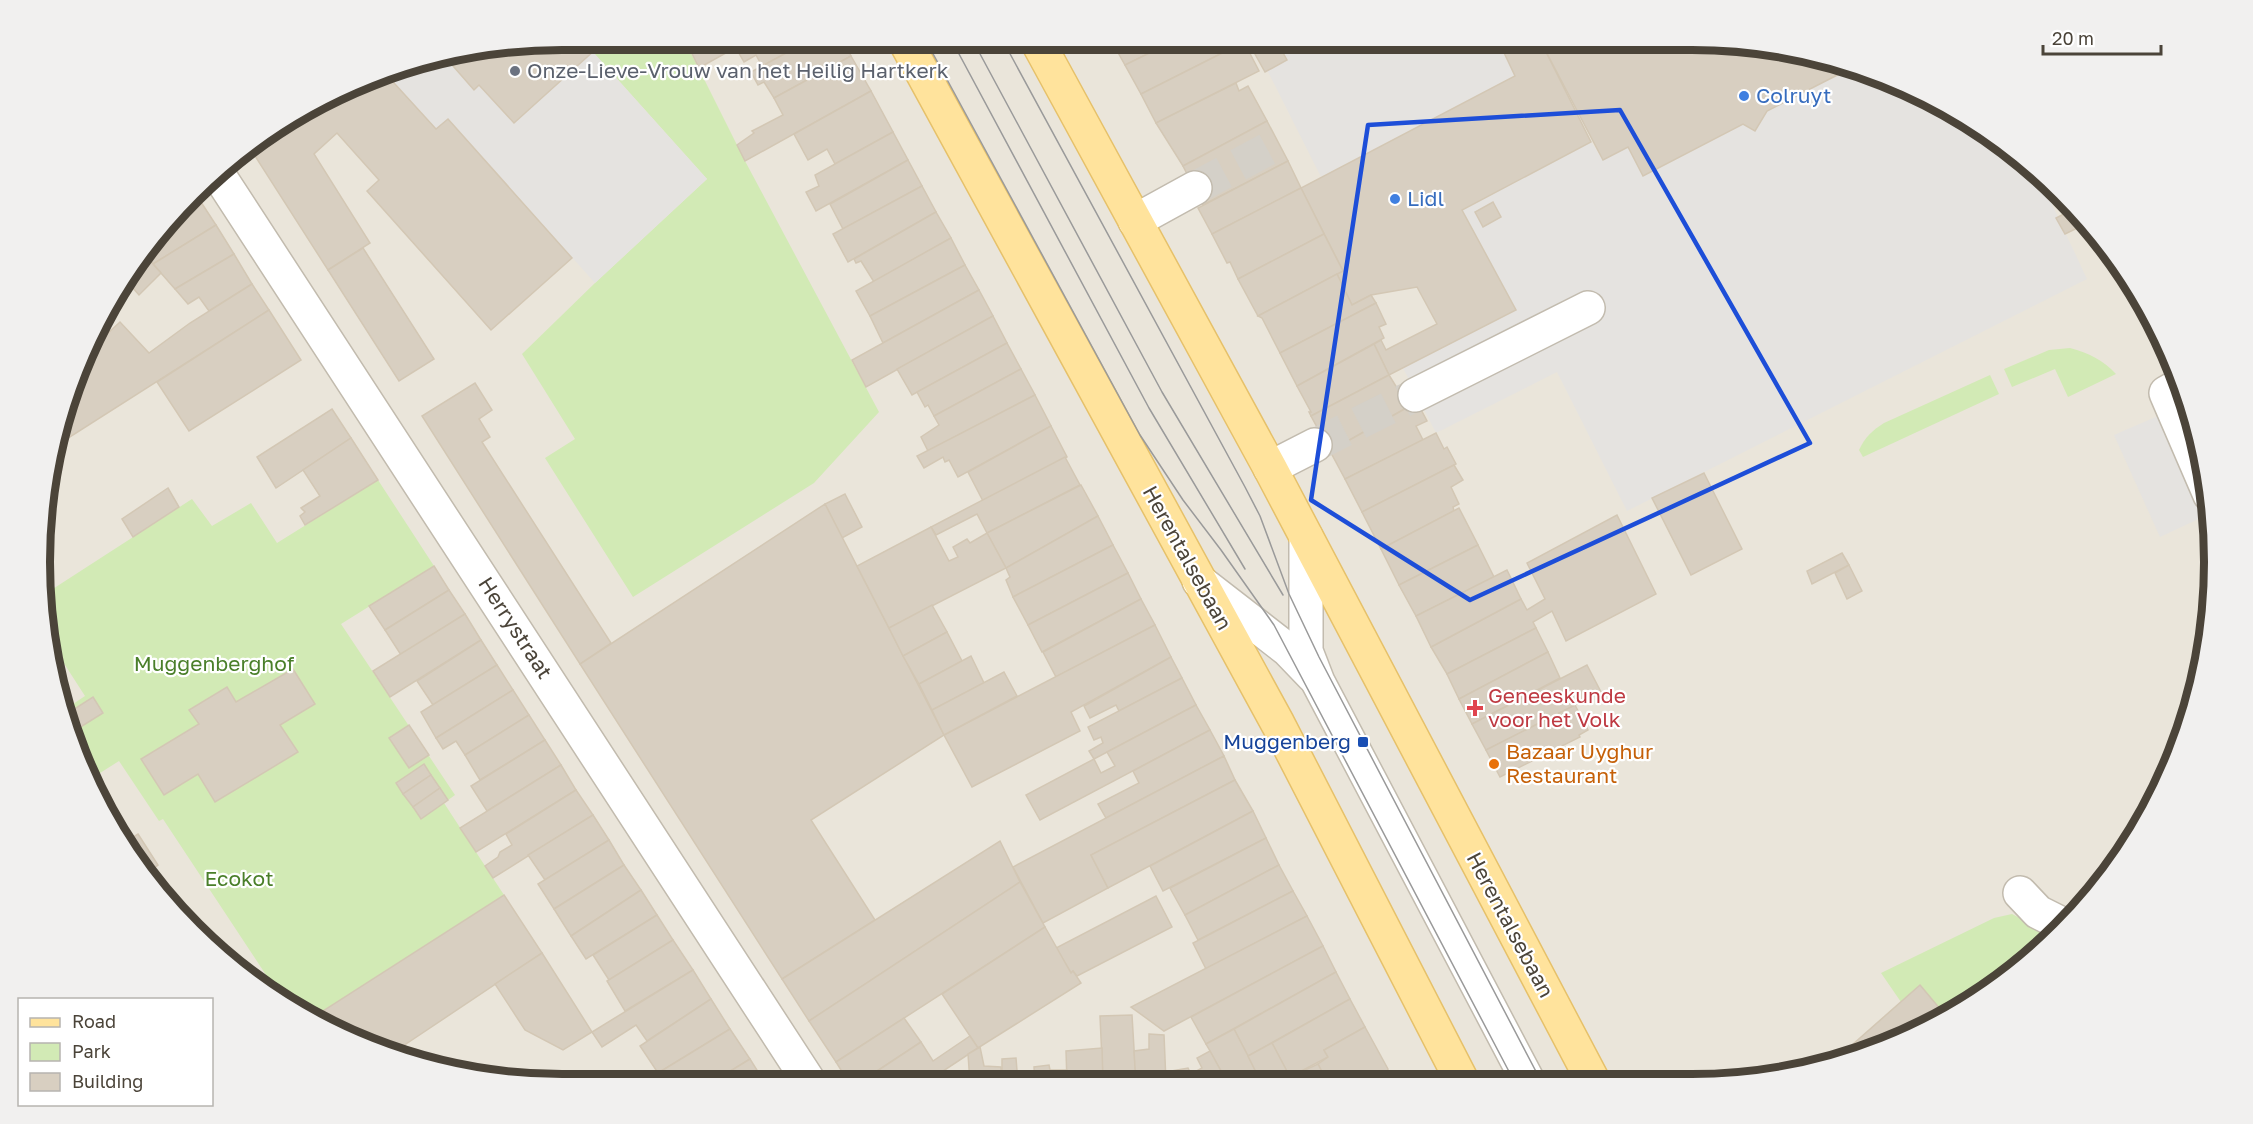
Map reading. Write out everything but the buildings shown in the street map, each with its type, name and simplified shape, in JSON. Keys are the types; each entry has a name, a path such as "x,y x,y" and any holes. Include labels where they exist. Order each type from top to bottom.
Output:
{"main road":[{"name":"Herentalsebaan","path":"910,50 1278,724 1458,1074"},
{"name":"Herentalsebaan","path":"1042,50 1270,468 1589,1074"}],"street":[{"name":"Herrystraat","path":"222,179 804,1074"},
{"path":"1135,221 1195,188"},
{"path":"1415,395 1588,308"},
{"path":"2173,389 2166,393 2192,453"},
{"path":"1270,468 1314,445"},
{"path":"1306,537 1306,651 1318,682 1524,1074"},
{"path":"1200,581 1288,650 1318,682"},
{"path":"2020,893 2038,912 2056,921"}],"highlighted area":[{"path":"1620,110 1810,443 1470,600 1311,500 1368,125"}],"shaded area":[{"path":"562,50 1725,51 1791,59 1824,67 1918,102 1976,136 2003,155 2029,177 2076,224 2098,250 2135,306 2151,335 2176,397 2194,462 2199,495 2204,562 2202,596 2194,662 2186,695 2151,789 2117,847 2098,874 2053,924 2003,969 1947,1006 1887,1035 1824,1057 1758,1070 1691,1074 528,1073 462,1065 429,1057 335,1022 277,988 250,969 200,924 155,874 136,847 102,789 67,695 54,629 51,596 51,528 59,462 77,397 102,335 118,306 155,250 177,224 224,177 277,136 335,102 429,67 495,54"},
{"path":"1257,50 1503,50 1515,76 1321,177"},
{"path":"593,52 707,179 595,283 449,120 436,129 391,79 450,62 474,90 479,85 514,123"},
{"path":"1842,73 1918,102 1976,136 2003,155 2050,197 2087,279 1627,511 1557,372 1436,433 1403,368 1516,310 1462,210 1591,142 1603,160 1628,147 1644,176 1743,124 1755,131 1767,111"},
{"path":"2179,407 2194,462 2201,518 2160,537 2114,435"}],"green space":[{"path":"595,50 690,50 745,161 879,412 814,483 633,597 545,458 575,439 522,354 707,179 593,52"},
{"path":"2070,348 2095,358 2116,374 2068,397 2055,369 2012,387 2004,369 2049,350"},
{"path":"1990,375 1999,394 1863,457 1859,450 1861,445 1876,428"},
{"name":"Muggenberghof","path":"378,480 434,566 341,624 455,795 444,803 504,895 319,1013 273,985 163,819 159,821 119,761 96,775 70,706 85,696 58,654 51,596 51,590 192,499 212,526 251,503 277,543"},
{"path":"2012,914 2045,931 2003,969 1940,1010 1920,986 1901,1002 1881,973 1994,918"}],"tunnel":[{"path":"1195,188 1279,143"},
{"path":"1315,445 1415,395"}],"tram line":[{"path":"931,50 1140,435 1183,500 1274,625 1510,1074"},
{"path":"957,50 1149,408 1245,569"},
{"path":"978,50 1162,392 1283,595"},
{"path":"1008,50 1260,516 1289,594 1319,657 1537,1074"}],"place":[{"name":"Onze-Lieve-Vrouw van het Heilig Hartkerk","path":"515,71"},
{"name":"Colruyt","path":"1744,96"},
{"name":"Lidl","path":"1395,199"},
{"name":"Geneeskunde voor het Volk","path":"1475,708"},
{"name":"Muggenberg","path":"1363,742"},
{"name":"Bazaar Uyghur Restaurant","path":"1494,764"}],"park label":[{"name":"Ecokot","path":"239,879"}]}
